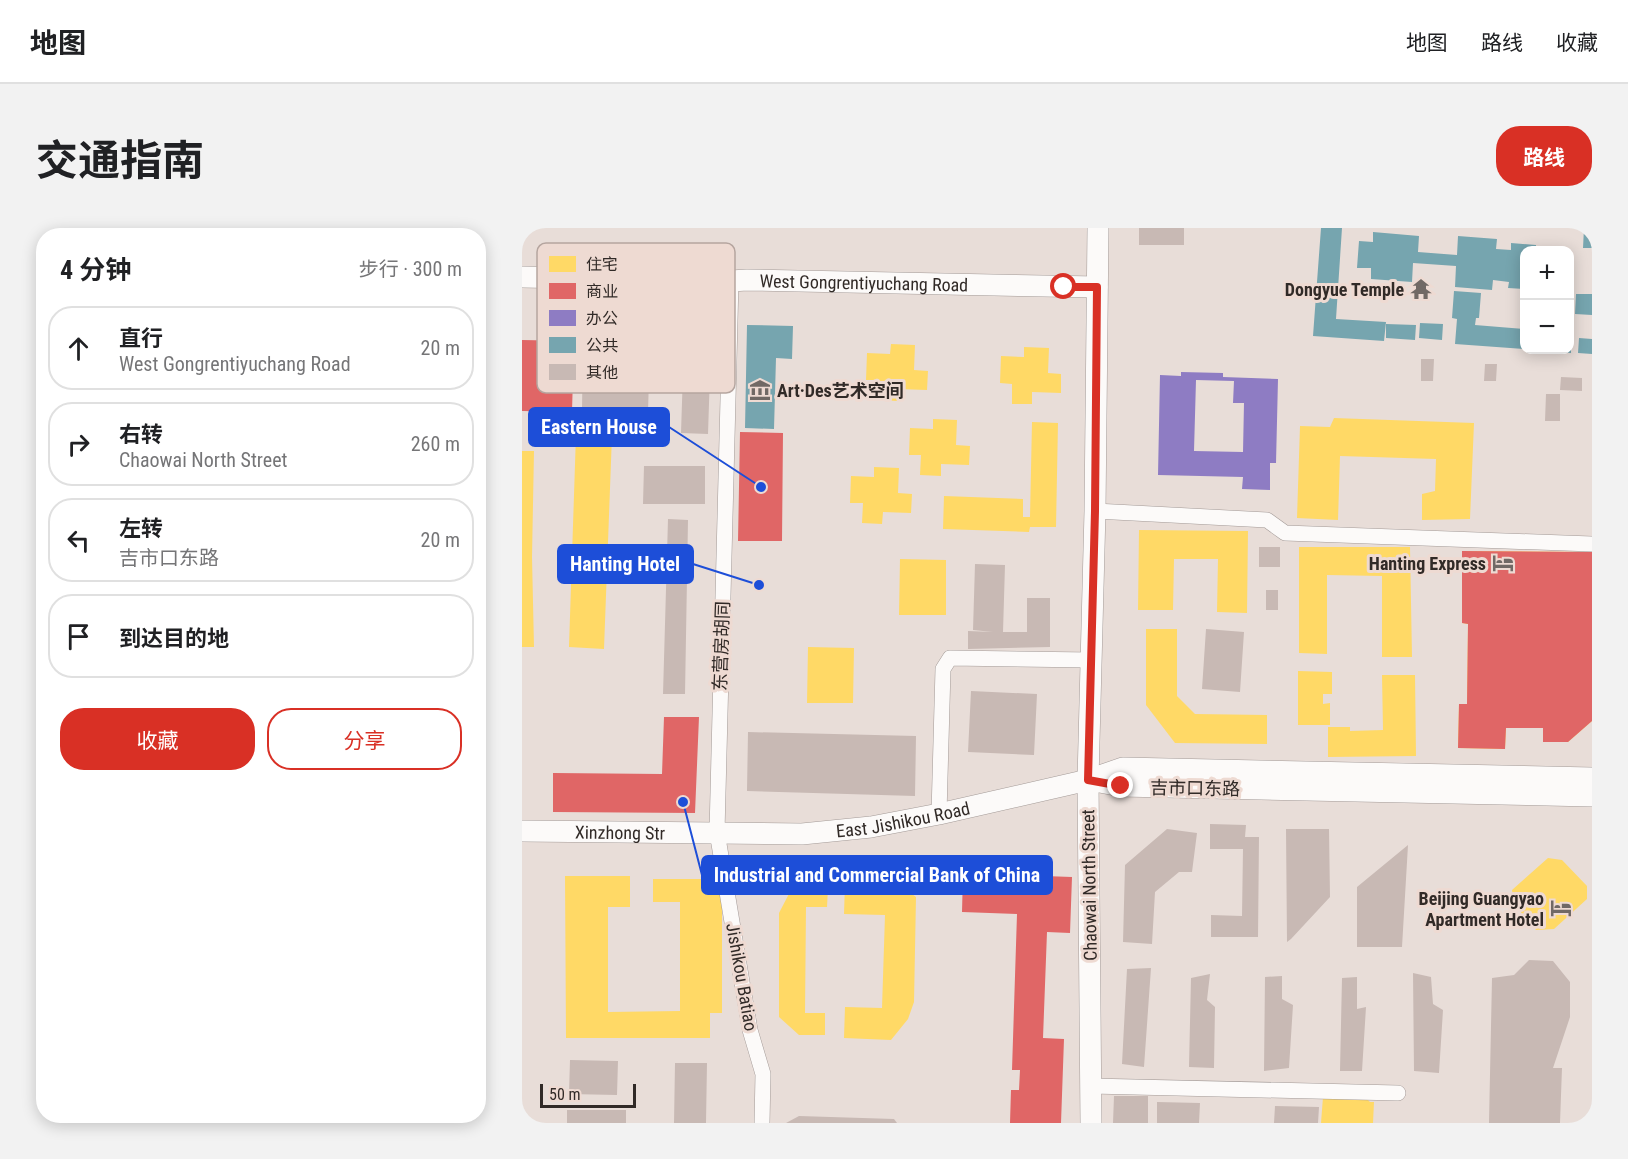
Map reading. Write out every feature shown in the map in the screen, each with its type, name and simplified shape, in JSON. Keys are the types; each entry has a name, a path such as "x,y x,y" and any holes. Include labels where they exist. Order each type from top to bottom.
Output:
{"street":[{"name":"Chaowai North Street","path":"1091,1123 1088,780 1095,511 1098,228"},
{"name":"West Gongrentiyuchang Road","path":"522,277 537,277"},
{"name":"West Gongrentiyuchang Road","path":"735,281 1097,287"},
{"name":"东营房胡同","path":"717,832 728,393"},
{"path":"1095,511 1267,520 1285,533 1592,544"},
{"path":"939,814 943,669 950,658 1090,660"},
{"name":"吉市口东路","path":"1088,780 1123,768 1592,778"},
{"name":"East Jishikou Road","path":"717,832 802,834 871,827 1088,780"},
{"name":"吉市口东路","path":"1088,780 1121,786 1592,796"},
{"name":"Xinzhong Str","path":"522,831 717,832"},
{"name":"Jishikou Batiao","path":"717,832 750,1030 763,1074 762,1123"},
{"path":"1091,1086 1398,1093"}],"building: 住宅":[{"path":"891,344 915,345 914,370 928,371 927,390 898,389 898,401 878,400 879,380 866,380 867,353 890,354"},
{"path":"1024,347 1049,348 1048,373 1061,374 1061,393 1032,392 1032,404 1012,404 1012,384 1000,383 1001,356 1024,357"},
{"path":"1334,418 1474,423 1470,519 1422,520 1422,494 1435,491 1436,459 1340,456 1338,520 1297,518 1300,426 1330,427"},
{"path":"933,419 957,420 956,445 970,446 969,465 941,464 941,476 920,475 921,455 909,455 910,428 933,429"},
{"path":"1032,422 1058,423 1056,527 1030,527 1029,532 943,529 944,496 1023,499 1023,517 1030,517"},
{"path":"576,434 612,435 604,649 569,647"},
{"path":"522,451 534,451 532,557 534,647 522,647"},
{"path":"874,467 899,468 898,493 912,494 911,513 883,512 882,524 862,523 863,503 850,503 851,476 874,477"},
{"path":"1139,530 1248,531 1247,613 1217,612 1218,559 1174,559 1173,610 1138,610"},
{"path":"1299,547 1410,547 1412,657 1382,657 1382,576 1327,575 1327,654 1299,653"},
{"path":"1462,551 1592,552 1592,587 1494,586 1492,619 1516,621 1509,701 1552,705 1587,673 1592,652 1592,721 1568,742 1543,742 1543,728 1506,728 1505,749 1458,748 1459,704 1467,704 1468,624 1462,623"},
{"path":"900,559 946,560 946,615 899,615"},
{"path":"1146,629 1177,629 1177,696 1195,714 1267,715 1267,744 1175,743 1146,705"},
{"path":"808,647 854,648 853,703 807,703"},
{"path":"1298,671 1332,672 1332,694 1323,694 1323,704 1330,703 1330,725 1298,725"},
{"path":"1382,675 1415,675 1416,756 1328,757 1328,727 1350,727 1350,731 1383,730"},
{"path":"1548,858 1562,860 1587,886 1587,899 1554,929 1536,930 1514,904 1512,890"},
{"path":"565,876 630,876 630,907 608,907 608,1012 680,1011 680,902 653,902 653,879 722,879 722,1013 710,1013 710,1038 566,1038"},
{"path":"845,883 900,885 916,897 914,1002 908,1019 891,1040 844,1038 845,1007 882,1008 885,915 844,914"},
{"path":"792,888 828,888 827,907 806,907 805,1013 825,1013 825,1035 799,1035 779,1017 779,913"},
{"path":"1323,1097 1367,1099 1374,1102 1373,1123 1321,1123"}],"building: 商业":[{"path":"522,340 537,340 537,393 573,393 572,412 522,411"},
{"path":"740,432 783,433 782,541 738,541"},
{"path":"1462,551 1592,552 1592,721 1568,742 1543,742 1543,728 1506,728 1505,749 1458,748 1459,704 1467,704 1468,624 1462,623"},
{"path":"664,717 699,717 695,813 553,812 553,773 662,774"},
{"path":"963,873 1072,877 1070,933 1047,932 1043,1038 1064,1039 1061,1123 1010,1123 1011,1090 1019,1090 1020,1070 1012,1070 1017,914 962,912"}],"building: 办公":[{"path":"1181,372 1223,373 1223,377 1278,379 1276,463 1270,463 1270,490 1242,489 1243,477 1158,475 1160,375 1181,376","holes":["1196,380 1234,381 1233,403 1244,403 1243,452 1194,451"]}],"building: 公共":[{"path":"1321,228 1342,228 1336,319 1386,322 1384,341 1313,336"},
{"path":"1584,228 1592,228 1592,248 1583,248"},
{"path":"1373,232 1419,236 1418,252 1457,255 1458,236 1497,239 1496,249 1511,250 1511,243 1536,246 1520,246 1520,289 1508,288 1509,282 1493,280 1492,290 1455,287 1456,266 1413,263 1412,282 1371,279 1371,268 1357,268 1359,241 1373,242"},
{"path":"1454,291 1481,293 1479,318 1476,318 1475,325 1520,329 1520,349 1455,344 1457,319 1452,318"},
{"path":"1576,294 1592,294 1592,315 1575,314"},
{"path":"1420,323 1443,324 1442,340 1419,338"},
{"path":"1386,324 1416,325 1415,340 1386,338"},
{"path":"747,325 793,326 792,359 776,358 774,429 745,428"},
{"path":"1579,338 1592,339 1592,354 1578,353"}],"building: 其他":[{"path":"1139,228 1184,228 1184,245 1139,245"},
{"path":"1421,359 1434,359 1433,381 1421,381"},
{"path":"1485,364 1497,364 1496,381 1484,381"},
{"path":"1561,377 1582,378 1582,391 1560,390"},
{"path":"582,393 649,393 648,412 582,410"},
{"path":"682,393 709,393 708,434 681,433"},
{"path":"1546,394 1560,394 1560,421 1545,421"},
{"path":"644,466 705,466 705,504 643,504"},
{"path":"668,519 688,520 685,694 663,694"},
{"path":"1259,547 1280,547 1280,567 1259,567"},
{"path":"975,564 1005,565 1003,632 1027,632 1027,598 1050,598 1050,647 968,649 968,631 993,632 973,630"},
{"path":"1266,590 1278,590 1278,610 1266,610"},
{"path":"1206,629 1244,632 1240,692 1202,689"},
{"path":"971,691 1037,694 1034,755 968,752"},
{"path":"748,732 916,736 915,796 747,791"},
{"path":"1210,824 1246,825 1245,837 1259,837 1258,937 1211,937 1211,915 1242,916 1243,849 1210,849"},
{"path":"1167,829 1197,833 1192,872 1179,872 1155,892 1152,944 1123,942 1125,865"},
{"path":"1286,829 1329,829 1330,897 1287,942"},
{"path":"1408,845 1402,947 1357,947 1357,887"},
{"path":"1529,960 1553,961 1570,982 1570,1017 1553,1068 1562,1068 1560,1123 1489,1123 1492,978 1514,975"},
{"path":"1151,968 1144,1067 1122,1064 1127,969"},
{"path":"1413,973 1431,977 1433,1004 1443,1010 1439,1073 1414,1071"},
{"path":"1210,974 1207,1000 1215,1007 1214,1068 1189,1067 1191,978"},
{"path":"1282,976 1282,999 1293,1005 1289,1068 1264,1071 1265,977"},
{"path":"1357,977 1357,1009 1366,1007 1362,1071 1340,1071 1342,978"},
{"path":"570,1060 618,1061 617,1095 569,1094"},
{"path":"675,1063 707,1063 706,1123 674,1123"},
{"path":"1114,1096 1148,1096 1148,1123 1113,1123"},
{"path":"1157,1102 1200,1103 1199,1123 1157,1123"},
{"path":"1275,1106 1319,1107 1318,1123 1274,1123"},
{"path":"567,1110 626,1110 626,1123 567,1123"},
{"path":"799,1116 894,1119 897,1123 786,1123"}],"place":[{"name":"Dongyue Temple","path":"1421,289"},
{"name":"Art·Des艺术空间","path":"760,390"},
{"name":"Eastern House","path":"761,487"},
{"name":"Hanting Express","path":"1503,563"},
{"name":"Hanting Hotel","path":"759,585"},
{"name":"Industrial and Commercial Bank of China","path":"683,802"},
{"name":"Beijing Guangyao Apartment Hotel","path":"1561,908"}],"route":[{"path":"1064,287 1097,287 1095,511 1088,780 1121,786"}]}
